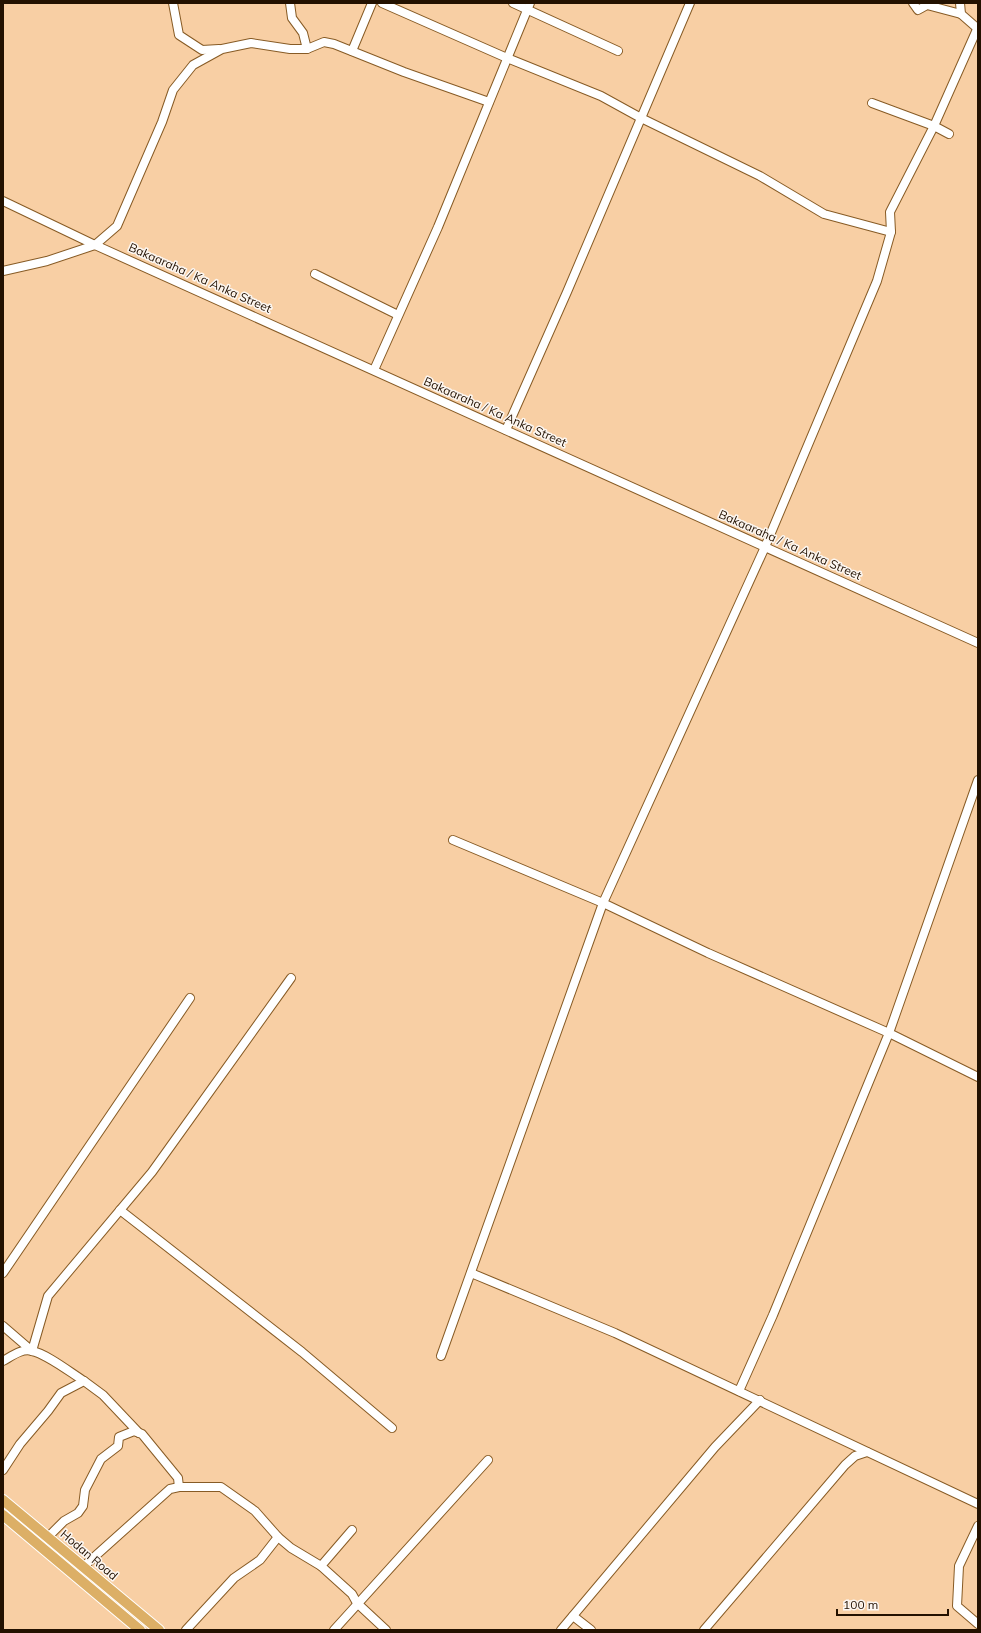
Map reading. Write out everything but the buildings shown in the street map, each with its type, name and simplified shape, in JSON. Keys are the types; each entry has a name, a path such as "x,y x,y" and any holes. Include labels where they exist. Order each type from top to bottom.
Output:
{"main road":[{"name":"Hodan Road","path":"3,1500 159,1630"},
{"name":"Hodan Road","path":"3,1515 140,1630"}],"street":[{"path":"173,3 179,35 202,50 222,49 251,43 290,49 307,49 324,42 334,44 404,72 489,102"},
{"path":"290,3 292,18 303,33 307,49"},
{"path":"352,51 372,3"},
{"path":"382,3 507,58 601,96 641,118 760,176 824,214 892,232"},
{"path":"513,3 529,6 618,51"},
{"path":"506,430 567,292 690,3"},
{"path":"441,1356 603,903 765,547 877,281 892,232 890,212 934,126 978,28 961,14 927,5 918,10 912,3"},
{"path":"960,3 961,14"},
{"path":"374,370 438,226 529,6"},
{"path":"3,271 47,261 95,245 117,226 162,122 173,90 193,65 222,49"},
{"path":"872,103 934,126 949,134"},
{"name":"Bakaaraha / Ka Anka Street","path":"3,201 95,245 978,643"},
{"path":"314,274 398,315"},
{"path":"739,1391 773,1315 889,1033 978,780"},
{"path":"453,840 603,903 708,953 889,1033 978,1076"},
{"path":"32,1351 48,1296 152,1172 291,978"},
{"path":"3,1273 190,998"},
{"path":"120,1210 302,1352 392,1428"},
{"path":"471,1273 615,1333 978,1504"},
{"path":"3,1326 32,1351 84,1381 103,1395 139,1433 142,1434 178,1478 178,1486"},
{"path":"3,1361 18,1352 32,1351"},
{"path":"3,1470 20,1444 61,1394 84,1381"},
{"path":"561,1630 715,1447 760,1400"},
{"path":"48,1537 64,1521 78,1513 83,1506 84,1490 102,1459 118,1446 119,1438 134,1431 139,1433"},
{"path":"704,1630 845,1465 855,1456 867,1452"},
{"path":"334,1630 488,1460"},
{"path":"83,1567 170,1489 178,1486 221,1487 256,1511 278,1537 291,1548 321,1566 352,1594 357,1603 386,1630"},
{"path":"978,1526 959,1566 957,1606 978,1624"},
{"path":"321,1566 352,1530"},
{"path":"186,1630 234,1578 260,1560 278,1537"},
{"path":"573,1616 591,1630"}]}
